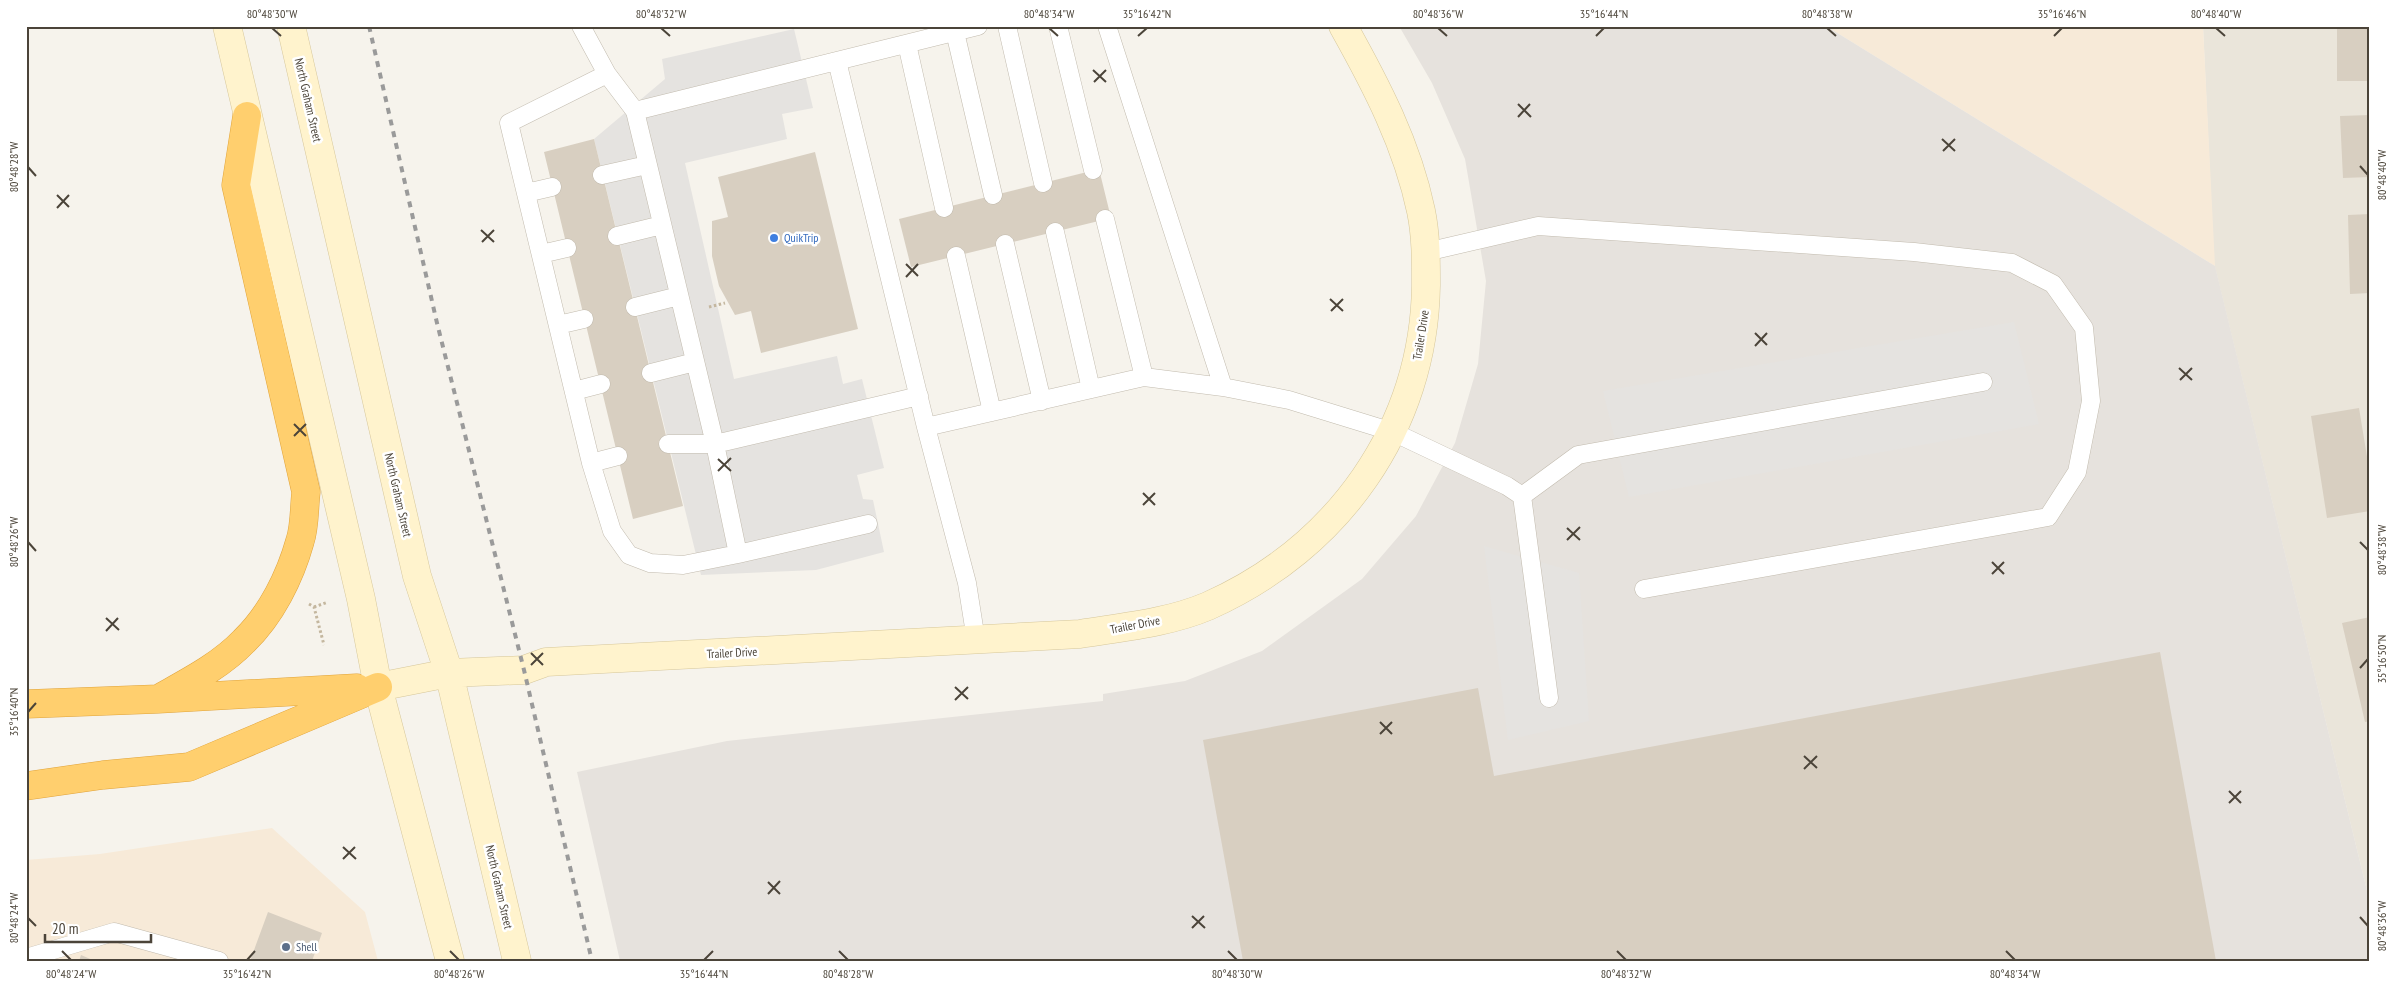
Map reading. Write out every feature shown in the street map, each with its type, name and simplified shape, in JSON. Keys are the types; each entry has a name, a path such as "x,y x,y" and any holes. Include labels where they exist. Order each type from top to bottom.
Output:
{"highway":[{"path":"158,699 203,674 245,641 268,612 289,573 301,540 306,492 236,185 247,116"},
{"path":"26,704 378,687"},
{"path":"26,786 103,775 189,766 378,687"}],"main road":[{"path":"226,26 362,599 378,687 450,961"},
{"name":"North Graham Street","path":"291,26 417,576 448,673 517,961"},
{"name":"Trailer Drive","path":"378,687 448,673 524,670 546,662 1080,634 1154,622 1206,606 1224,598 1280,564 1320,533 1344,507 1375,463 1402,412 1420,352 1426,318 1426,252 1421,212 1400,139 1363,61 1343,26"}],"lane":[{"path":"580,26 607,74 635,111 715,444 738,554"},
{"path":"635,111 978,26"},
{"path":"1007,26 1043,183"},
{"path":"1058,26 1093,170"},
{"path":"1107,26 1223,387"},
{"path":"955,32 993,195"},
{"path":"907,44 944,208"},
{"path":"837,61 926,427 968,583 976,640"},
{"path":"607,74 509,124 591,463 612,531 628,555 650,563 683,564 738,554 868,524"},
{"path":"602,175 647,164"},
{"path":"526,193 552,186"},
{"path":"1105,219 1144,377"},
{"path":"617,236 662,225"},
{"path":"1426,252 1538,226 1914,252 2012,263 2053,284 2084,328 2091,401 2077,472 2048,517 1644,589"},
{"path":"1055,232 1090,389"},
{"path":"1005,244 1042,401"},
{"path":"541,254 567,248"},
{"path":"956,256 992,412"},
{"path":"635,307 679,296"},
{"path":"558,326 584,319"},
{"path":"651,373 695,362"},
{"path":"926,427 1144,377 1223,387 1289,400 1393,432 1507,486 1522,496 1549,698"},
{"path":"1522,496 1578,455 1983,382"},
{"path":"574,391 601,384"},
{"path":"668,444 715,444 919,396"},
{"path":"591,463 618,456"},
{"path":"26,958 114,932 219,961"}],"path":[{"path":"314,607 333,601"},
{"path":"307,602 314,607 324,645"}],"shaded area":[{"path":"1399,26 1826,26 2215,266 2370,903 2370,961 620,961 577,772 727,741 1103,701 1103,694 1185,681 1262,651 1362,579 1416,516 1455,443 1478,364 1486,281 1465,159 1432,83"},
{"path":"1826,26 2203,26 2215,266"},
{"path":"2203,26 2370,26 2370,903 2214,263"},
{"path":"794,29 813,108 782,114 787,139 685,163 734,379 837,356 843,384 862,379 884,468 857,475 863,499 873,500 884,552 816,570 701,575 594,139 665,79 662,59"},
{"path":"2014,322 2039,424 1629,497 1603,391"},
{"path":"1484,546 1579,573 1589,721 1508,740"},
{"path":"272,828 365,912 378,961 26,961 26,860 100,854"}],"building":[{"path":"2337,26 2370,26 2370,81 2337,81"},
{"path":"2370,115 2370,177 2343,178 2340,116"},
{"path":"594,139 683,506 633,519 544,152"},
{"name":"QuikTrip","path":"815,152 858,329 761,353 751,311 735,315 719,286 712,256 712,221 728,217 718,177"},
{"path":"1099,169 1111,218 911,267 899,219"},
{"path":"2370,214 2370,293 2350,294 2348,215"},
{"path":"2359,408 2370,475 2370,511 2327,518 2311,416"},
{"path":"2370,617 2370,721 2365,722 2342,623"},
{"path":"2160,652 2216,961 1243,961 1203,740 1478,688 1494,776"},
{"name":"Shell","path":"268,912 322,933 312,961 250,961"},
{"path":"81,955 95,961 79,961"}],"railway":[{"path":"369,26 437,323 524,670 592,961"}],"place":[{"name":"QuikTrip","path":"774,238"},
{"name":"Shell","path":"286,947"}]}
